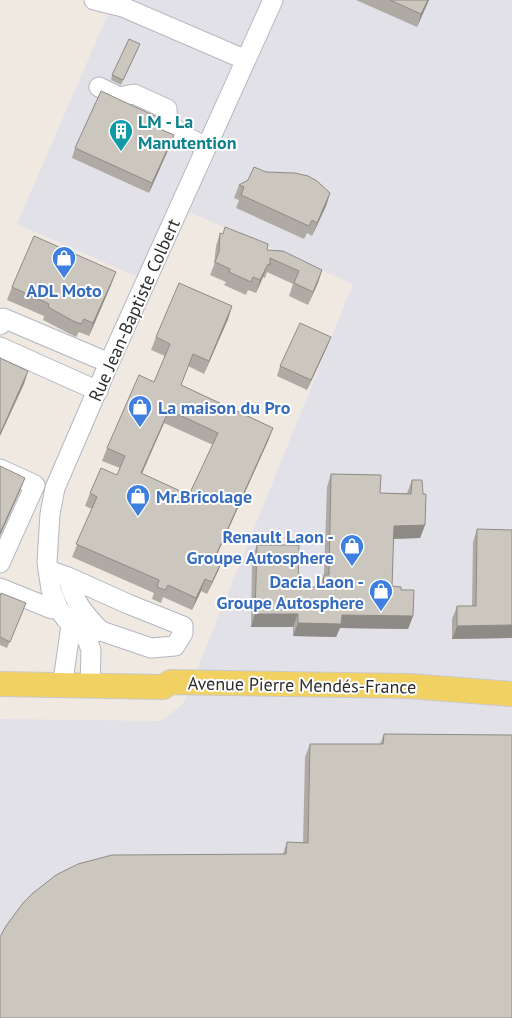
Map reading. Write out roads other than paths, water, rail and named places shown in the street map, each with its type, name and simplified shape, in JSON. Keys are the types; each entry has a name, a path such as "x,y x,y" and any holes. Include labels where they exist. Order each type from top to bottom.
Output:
{"main road":[{"name":"Avenue Pierre Mendés-France","path":"0,673 64,680"},
{"name":"Avenue Pierre Mendés-France","path":"0,684 91,679 163,687 171,682 408,686 512,694"},
{"name":"Avenue Pierre Mendés-France","path":"433,689 512,685"}],"street":[{"path":"94,0 123,6 246,60"},
{"name":"Rue Jean-Baptiste Colbert","path":"91,679 91,650 85,630 58,608 51,590 48,570 50,514 56,488 109,363 273,0"},
{"path":"99,87 119,97 134,94 167,109 168,123 183,135 206,147"},
{"path":"0,325 3,318 109,363"},
{"path":"59,374 70,346"},
{"path":"0,348 98,391"},
{"path":"0,469 35,485 0,563"},
{"path":"48,570 68,576 128,604 183,626 183,633 175,646 151,648 85,630"},
{"path":"64,680 85,630 83,614 71,590 68,576"},
{"path":"0,588 52,609 58,608"}],"place":[{"name":"LM - La Manutention","path":"121,152"},
{"name":"ADL Moto","path":"64,279"},
{"name":"La maison du Pro","path":"140,428"},
{"name":"Mr.Bricolage","path":"138,517"},
{"name":"Renault Laon - Groupe Autosphere","path":"352,567"},
{"name":"Dacia Laon - Groupe Autosphere","path":"381,612"}]}
